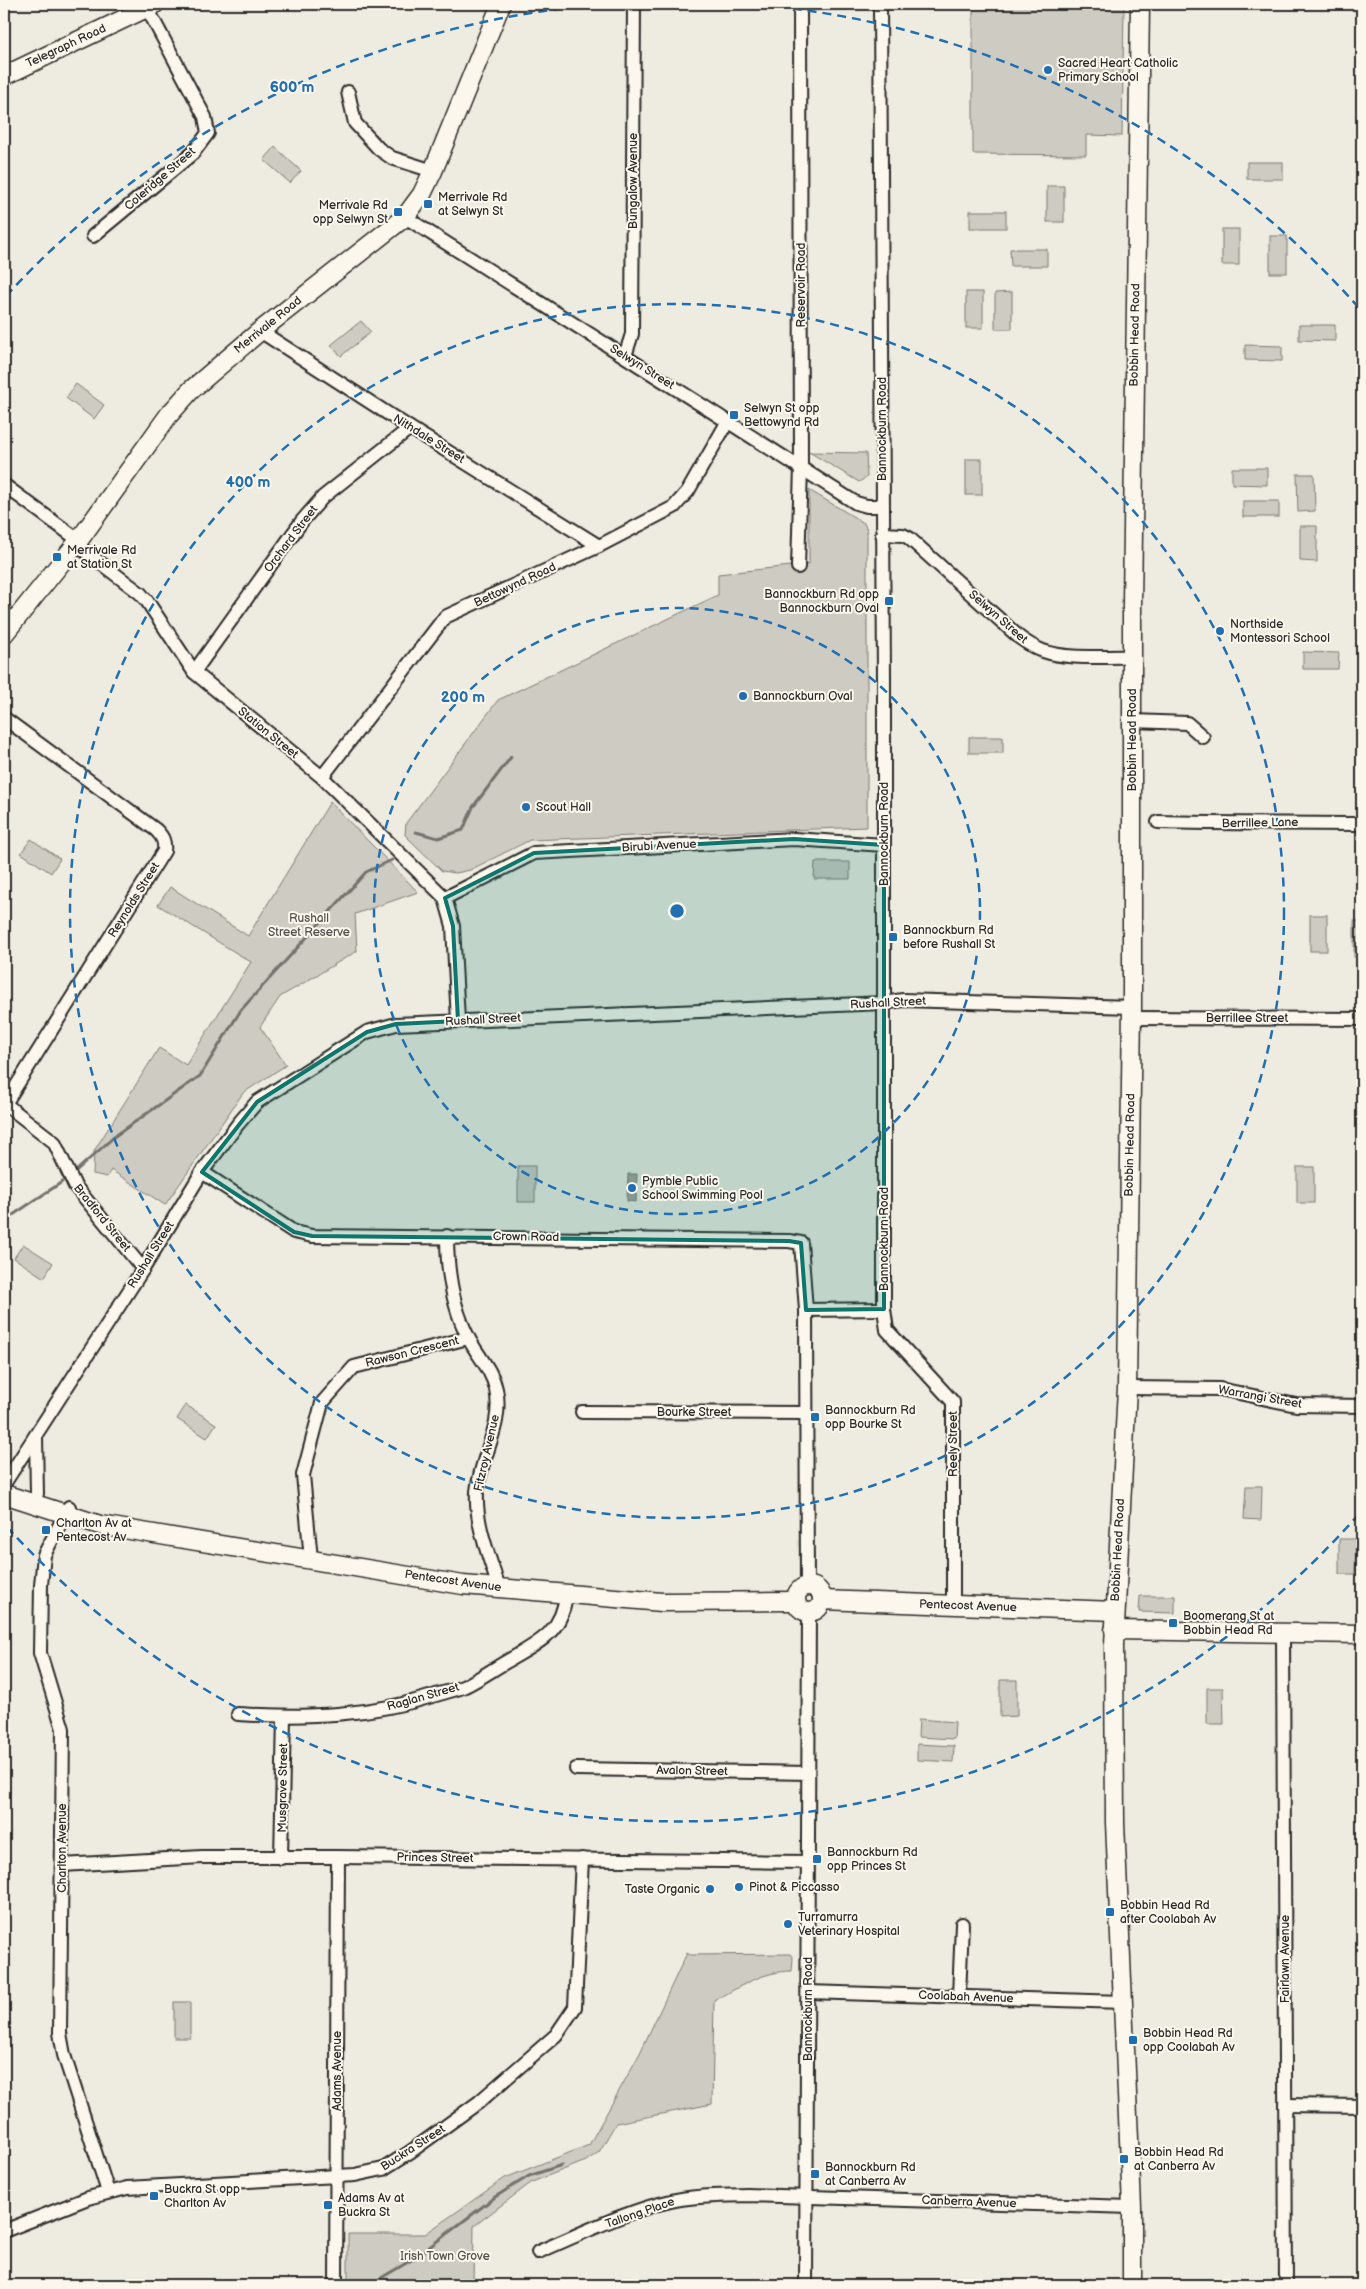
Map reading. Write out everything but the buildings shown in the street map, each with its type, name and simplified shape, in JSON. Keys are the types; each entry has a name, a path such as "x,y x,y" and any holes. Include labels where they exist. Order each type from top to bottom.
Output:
{"main road":[{"name":"Merrivale Road","path":"4,634 77,543 168,416 191,390 260,331 405,217 422,194 433,171 501,4"},
{"name":"Bobbin Head Road","path":"1132,2285 1132,2206 1115,1823 1114,1611 1127,1388 1132,1013 1132,657 1140,4"},
{"name":"Telegraph Road","path":"4,76 151,6"},
{"name":"Pentecost Avenue","path":"4,1485 37,1494 68,1510"},
{"name":"Pentecost Avenue","path":"4,1494 68,1510 114,1526 463,1585 662,1602 953,1605 1114,1611"},
{"path":"808,1587 798,1592 809,1604"},
{"path":"1114,1630 1362,1634"}],"street":[{"name":"Bungalow Avenue","path":"625,356 632,334 634,4"},
{"name":"Reservoir Road","path":"798,567 801,467 800,4"},
{"name":"Bannockburn Road","path":"806,1310 884,1309 880,4"},
{"name":"Coleridge Street","path":"93,236 193,153 208,132 205,117 151,6"},
{"path":"348,92 354,123 380,149 392,158 433,171"},
{"name":"Selwyn Street","path":"405,217 856,502 867,506 882,506"},
{"name":"Nithdale Street","path":"260,331 410,428 599,546"},
{"name":"Bettowynd Road","path":"322,777 445,617 599,546 666,512 682,501 728,421"},
{"name":"Orchard Street","path":"194,672 302,521 323,497 410,428"},
{"name":"Station Street","path":"4,484 73,536 82,549 148,601 194,672 322,777 445,898 453,926 458,1021"},
{"name":"Selwyn Street","path":"882,534 903,534 909,538 1020,638 1044,652 1061,655 1132,657"},
{"name":"Reynolds Street","path":"4,718 156,830 162,836 164,846 164,852 135,900 5,1104"},
{"path":"1133,721 1187,723 1203,737"},
{"name":"Berrillee Lane","path":"1158,822 1260,825 1276,823 1362,824"},
{"name":"Birubi Avenue","path":"445,898 534,853 794,839 884,845"},
{"name":"Rushall Street","path":"4,1485 143,1269 202,1172 257,1102 367,1032 396,1024 884,1004 903,1000 1132,1013"},
{"name":"Berrillee Street","path":"1132,1013 1362,1019"},
{"name":"Bradford Street","path":"5,1104 54,1142 75,1186 143,1269"},
{"name":"Crown Road","path":"202,1172 294,1232 312,1236 447,1236 789,1241 801,1243 806,1310"},
{"name":"Fitzroy Avenue","path":"447,1236 451,1289 468,1338 492,1377 496,1389 496,1425 480,1474 477,1494 484,1539 499,1588"},
{"name":"Reely Street","path":"884,1309 887,1330 952,1402 953,1605"},
{"path":"806,1310 808,1587"},
{"name":"Rawson Crescent","path":"311,1559 302,1476 322,1403 354,1367 468,1338"},
{"name":"Warrangi Street","path":"1127,1388 1220,1389 1296,1405 1362,1406"},
{"name":"Bourke Street","path":"582,1412 806,1413"},
{"path":"36,1436 37,1494"},
{"name":"Charlton Avenue","path":"68,1510 44,1555 42,1563 40,1653 63,1729 61,2045 108,2192"},
{"name":"Raglan Street","path":"238,1714 284,1717 333,1716 422,1700 464,1686 532,1646 551,1632 565,1610 566,1594"},
{"name":"Bannockburn Road","path":"806,2285 809,1604"},
{"name":"Fairlawn Avenue","path":"1283,1633 1286,2285"},
{"name":"Musgrave Street","path":"282,1858 284,1717"},
{"name":"Avalon Street","path":"576,1768 808,1772"},
{"name":"Princes Street","path":"62,1865 202,1858 338,1857 808,1862"},
{"name":"Adams Avenue","path":"336,2285 338,1857"},
{"name":"Buckra Street","path":"4,2231 108,2192 127,2188 337,2177 383,2169 410,2152 479,2102 556,2035 575,2007 582,1859"},
{"path":"959,1996 962,1924"},
{"name":"Coolabah Avenue","path":"808,1992 1123,2002"},
{"path":"1286,2105 1362,2106"},
{"name":"Tallong Place","path":"538,2252 645,2208 671,2201 705,2196 806,2197"},
{"name":"Canberra Avenue","path":"806,2197 1132,2206"}],"highlighted area":[{"path":"794,839 884,845 884,1309 806,1310 801,1243 789,1241 312,1236 294,1232 202,1172 257,1102 367,1032 396,1024 458,1021 453,926 445,898 534,853"}],"green space":[{"name":"Sacred Heart Catholic Primary School","path":"973,4 1124,4 1122,136 1086,135 1086,155 973,154"},
{"path":"275,147 301,171 290,183 264,160"},
{"path":"1247,162 1283,162 1283,179 1247,179"},
{"path":"1047,186 1064,186 1064,222 1047,222"},
{"path":"970,211 1006,211 1006,228 970,228"},
{"path":"1222,229 1239,229 1239,265 1222,265"},
{"path":"1270,236 1287,236 1287,273 1270,273"},
{"path":"1010,249 1047,249 1047,266 1011,266"},
{"path":"966,292 983,292 983,328 966,328"},
{"path":"1012,292 1012,329 995,329 995,293"},
{"path":"361,321 371,332 341,356 331,345"},
{"path":"1299,325 1335,325 1335,341 1299,340"},
{"path":"1245,345 1282,346 1282,361 1245,360"},
{"path":"76,384 104,405 94,419 66,398"},
{"path":"809,452 866,453 867,477 859,482"},
{"path":"966,459 982,459 982,495 966,495"},
{"path":"1232,468 1267,468 1267,485 1232,484"},
{"path":"1297,474 1314,474 1315,511 1298,512"},
{"name":"Bannockburn Oval","path":"809,490 864,523 867,530 867,827 530,840 470,870 456,873 442,871 405,835 406,823 498,700 718,595 718,574 809,564"},
{"path":"1243,501 1279,501 1279,517 1243,517"},
{"path":"1300,526 1317,526 1317,562 1300,561"},
{"path":"1303,652 1339,653 1338,669 1303,669"},
{"path":"969,737 1003,737 1003,753 969,753"},
{"name":"Rushall Street Reserve","path":"330,802 418,892 355,914 357,951 280,997 260,1027 286,1065 243,1093 165,1205 111,1170 107,1177 93,1174 94,1151 159,1048 186,1065 251,962 158,905 170,887 248,936"},
{"path":"31,839 60,859 51,873 21,853"},
{"path":"815,862 850,862 850,879 814,879"},
{"path":"1310,915 1327,915 1327,951 1310,951"},
{"path":"1354,921 1362,921 1362,957 1354,957"},
{"path":"518,1166 535,1166 535,1202 518,1202"},
{"path":"1297,1167 1314,1167 1314,1203 1297,1203"},
{"path":"23,1244 53,1263 44,1278 14,1258"},
{"path":"186,1405 216,1424 207,1438 177,1419"},
{"path":"1246,1486 1262,1486 1261,1520 1244,1519"},
{"path":"1339,1539 1356,1539 1355,1574 1339,1574"},
{"path":"1140,1596 1175,1596 1175,1613 1139,1612"},
{"path":"1000,1680 1017,1680 1017,1716 1000,1717"},
{"path":"1207,1688 1223,1688 1224,1724 1207,1724"},
{"path":"919,1719 955,1722 954,1739 918,1737"},
{"path":"917,1744 954,1746 953,1762 917,1760"},
{"name":"Irish Town Grove","path":"687,1953 690,1955 790,1954 793,1958 792,1971 761,1977 742,1985 714,2001 712,2104 616,2123 599,2152 586,2161 532,2182 474,2226 473,2285 348,2285 348,2234 425,2234 505,2178 589,2145 640,2053"},
{"path":"174,2002 190,2002 190,2038 174,2038"},
{"path":"901,2279 918,2279 918,2285 901,2285"}],"shaded area":[{"name":"Pymble Public School Swimming Pool","path":"628,1174 637,1174 636,1202 627,1201"}],"waterway":[{"path":"416,832 438,838 463,830 473,807 511,757"},
{"path":"77,1170 115,1136 200,1076 241,1010 366,872 392,860"},
{"path":"4,1221 62,1182"},
{"path":"369,2285 415,2258 495,2197 529,2176 562,2165"}],"place":[{"name":"Sacred Heart Catholic Primary School","path":"1048,70"},
{"name":"Merrivale Rd at Selwyn St","path":"428,204"},
{"name":"Merrivale Rd opp Selwyn St","path":"398,212"},
{"name":"Selwyn St opp Bettowynd Rd","path":"734,415"},
{"name":"Merrivale Rd at Station St","path":"57,557"},
{"name":"Bannockburn Rd opp Bannockburn Oval","path":"889,601"},
{"name":"Northside Montessori School","path":"1220,631"},
{"name":"Bannockburn Oval","path":"743,696"},
{"name":"Scout Hall","path":"526,807"},
{"name":"Bannockburn Rd before Rushall St","path":"893,937"},
{"name":"Pymble Public School Swimming Pool","path":"632,1188"},
{"name":"Bannockburn Rd opp Bourke St","path":"815,1417"},
{"name":"Charlton Av at Pentecost Av","path":"46,1530"},
{"name":"Boomerang St at Bobbin Head Rd","path":"1173,1623"},
{"name":"Bannockburn Rd opp Princes St","path":"817,1859"},
{"name":"Pinot & Piccasso","path":"739,1887"},
{"name":"Taste Organic","path":"710,1889"},
{"name":"Bobbin Head Rd after Coolabah Av","path":"1110,1912"},
{"name":"Turramurra Veterinary Hospital","path":"788,1924"},
{"name":"Bobbin Head Rd opp Coolabah Av","path":"1133,2040"},
{"name":"Bobbin Head Rd at Canberra Av","path":"1124,2159"},
{"name":"Bannockburn Rd at Canberra Av","path":"815,2174"},
{"name":"Buckra St opp Charlton Av","path":"154,2196"},
{"name":"Adams Av at Buckra St","path":"328,2205"}]}
